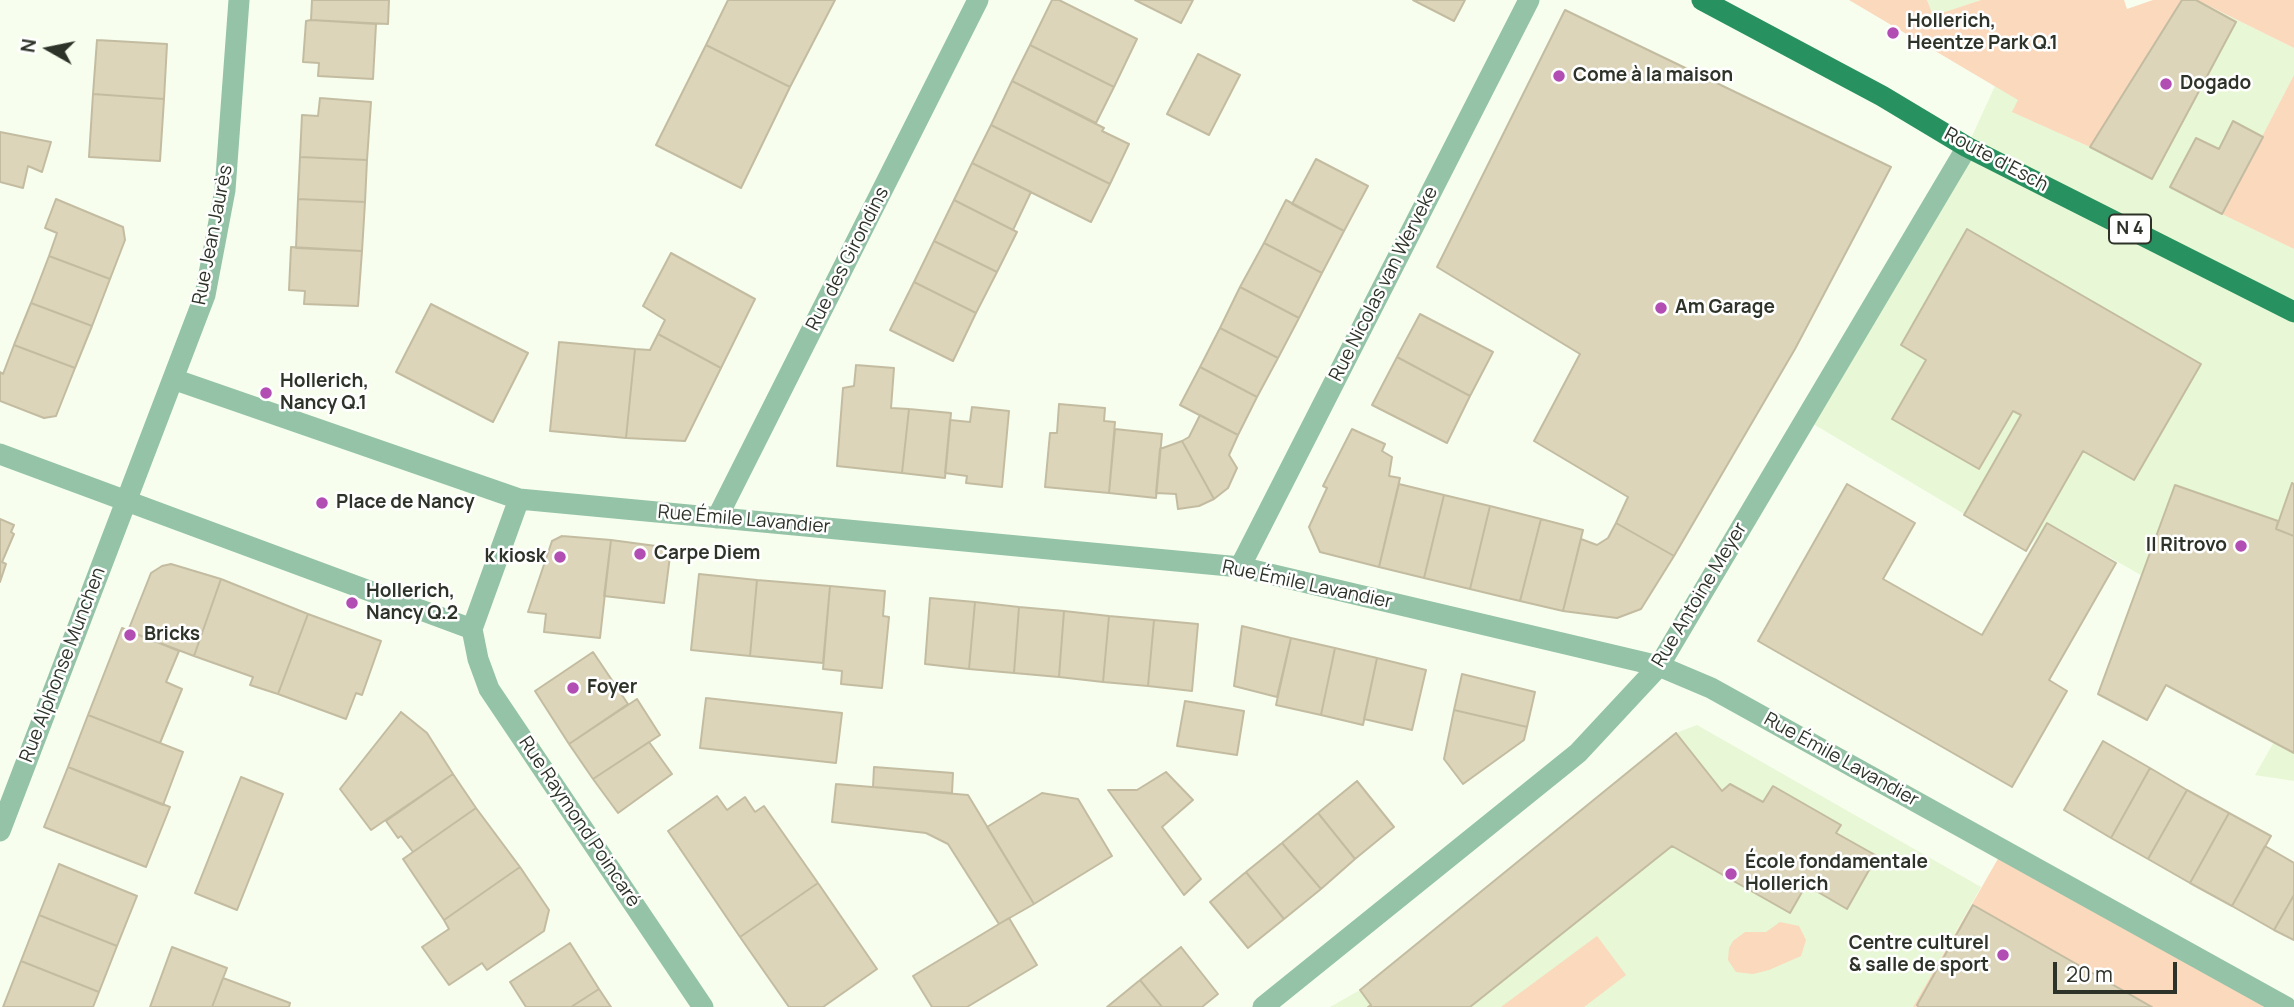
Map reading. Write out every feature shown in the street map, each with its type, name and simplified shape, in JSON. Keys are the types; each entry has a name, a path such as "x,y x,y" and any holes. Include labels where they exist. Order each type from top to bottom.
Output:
{"main road":[{"name":"Route d'Esch","path":"1702,0 1882,96 1967,146 2294,312"}],"street":[{"name":"Rue Jean Jaurès","path":"127,500 205,295 225,190 239,0"},
{"name":"Rue des Girondins","path":"717,518 978,0"},
{"name":"Rue Nicolas van Werveke","path":"1240,567 1529,0"},
{"name":"Rue Antoine Meyer","path":"1262,1007 1578,753 1659,666 1967,146"},
{"name":"Rue Émile Lavandier","path":"173,379 519,499 1240,567 1659,666 1711,688 2286,1007"},
{"path":"0,454 472,629 519,499"},
{"name":"Rue Alphonse Munchen","path":"0,831 127,500"},
{"name":"Rue Raymond Poincaré","path":"472,629 478,659 489,689 703,1007"}],"shaded area":[{"path":"1849,0 1927,0 1933,16 1981,0 2124,0 2127,9 2153,0 2182,0 2090,147 2012,112 2018,100"},
{"path":"1927,0 1981,0 1932,17"},
{"path":"2182,0 2197,0 2294,48 2294,75 2223,214 2294,249 2294,781 2255,775 2274,742 2167,685 2147,720 2098,694 2141,575 2048,523 2026,551 1805,419 1967,147 1995,86 2019,100 2013,112 2090,147"},
{"path":"2197,0 2294,0 2294,48"},
{"path":"2294,75 2294,249 2222,214"},
{"name":"École fondamentale Hollerich","path":"1697,725 1981,887 1913,1007 1330,1007 1360,990 1676,733"},
{"path":"2003,850 2286,1007 1913,1007"},
{"path":"1780,922 1799,926 1806,940 1801,956 1753,974 1736,972 1728,960 1733,941 1745,932 1766,932"},
{"path":"1597,936 1626,975 1584,1007 1501,1007"}],"building":[{"path":"312,0 389,0 388,24 311,20"},
{"path":"728,0 835,0 790,87 706,45"},
{"path":"1052,0 1059,0 1137,39 1114,87 1030,45"},
{"path":"1135,0 1193,0 1181,23"},
{"path":"1413,0 1465,0 1454,21"},
{"name":"Dogado","path":"2182,0 2196,0 2236,22 2152,179 2090,147"},
{"name":"Am Garage","path":"1565,10 1891,167 1795,349 1674,556 1616,523 1628,497 1534,441 1580,354 1437,267"},
{"path":"306,21 376,24 373,79 318,76 319,63 303,62"},
{"path":"97,40 167,44 164,99 93,94"},
{"path":"706,45 790,87 741,188 656,145"},
{"path":"1030,45 1114,87 1096,123 1012,81"},
{"path":"1198,54 1240,75 1209,135 1167,114"},
{"path":"1012,81 1104,128 1102,131 1129,144 1110,184 991,125"},
{"path":"93,94 164,99 160,161 89,157"},
{"path":"320,98 371,102 367,160 300,157 302,115 318,116"},
{"path":"2233,121 2263,137 2222,214 2170,187 2196,138 2219,149"},
{"path":"991,125 1110,184 1091,222 972,163"},
{"path":"0,132 51,142 42,172 28,166 23,188 0,182"},
{"path":"300,157 367,160 365,202 298,199"},
{"path":"1316,159 1368,186 1344,231 1292,204"},
{"path":"972,163 1031,192 1013,230 954,200"},
{"path":"56,199 123,227 125,240 110,279 49,256 57,233 45,228"},
{"path":"298,199 365,202 362,251 296,248"},
{"path":"954,200 1017,232 997,272 934,241"},
{"path":"1286,200 1344,231 1322,273 1264,243"},
{"path":"1967,229 2201,364 2134,480 2083,451 2026,551 1964,515 2021,415 2013,411 1979,469 1892,419 1926,360 1901,345"},
{"path":"934,241 997,272 976,313 914,282"},
{"path":"1264,243 1322,273 1299,318 1240,287"},
{"path":"291,247 362,251 358,306 304,304 305,291 289,290"},
{"path":"671,253 755,299 721,368 658,334 665,320 643,306"},
{"path":"49,256 110,279 92,326 31,303"},
{"path":"914,282 976,313 953,361 890,330"},
{"path":"1240,287 1299,318 1278,358 1220,328"},
{"path":"31,303 92,326 75,368 14,345"},
{"path":"431,304 528,353 493,422 396,372"},
{"path":"1420,314 1493,352 1470,396 1397,357"},
{"path":"1220,328 1278,358 1257,397 1200,367"},
{"path":"658,334 721,368 685,441 626,438 635,349 650,350"},
{"path":"559,342 635,349 626,438 550,431"},
{"path":"14,345 75,368 56,416 44,418 0,401 0,372 3,374"},
{"path":"1397,357 1470,396 1447,443 1372,405"},
{"path":"856,365 894,368 891,408 909,409 902,473 837,466 843,388 854,386"},
{"path":"1200,367 1257,397 1238,435 1180,405"},
{"path":"1059,404 1105,408 1104,421 1115,422 1109,493 1045,487 1050,433 1057,433"},
{"path":"972,407 1009,411 1002,487 966,483 967,476 945,473 950,420 970,422"},
{"path":"909,409 951,413 945,478 902,473"},
{"path":"1200,415 1238,435 1229,455 1237,468 1228,488 1214,499 1182,441 1189,437"},
{"path":"1115,429 1162,434 1156,498 1109,493"},
{"path":"1352,429 1385,444 1382,451 1392,457 1389,476 1400,478 1379,567 1320,552 1309,527 1327,488 1323,486"},
{"path":"1182,441 1214,499 1199,506 1178,509 1176,494 1156,493 1160,449"},
{"path":"2292,483 2294,484 2294,536 2276,529"},
{"path":"1399,484 1444,495 1424,578 1379,567"},
{"path":"1847,484 1915,523 1883,579 1982,635 2047,523 2116,563 2049,680 2067,691 2012,787 1758,641"},
{"path":"2175,485 2278,521 2276,529 2294,536 2294,753 2166,685 2147,720 2098,694"},
{"path":"1444,495 1490,506 1470,589 1424,578"},
{"path":"1490,506 1541,519 1520,601 1470,589"},
{"path":"0,519 14,525 11,532 14,534 2,562 6,564 0,582"},
{"path":"1541,519 1583,530 1563,611 1520,601"},
{"path":"1616,523 1674,556 1641,609 1617,618 1563,611 1581,539 1597,545 1608,538"},
{"path":"562,536 611,540 600,638 544,632 546,614 528,612 552,541"},
{"path":"611,540 671,548 664,603 604,596"},
{"path":"171,564 221,579 194,656 128,631 151,573"},
{"path":"699,574 757,580 750,656 691,650"},
{"path":"221,579 308,614 278,694 250,685 253,677 194,656"},
{"path":"757,580 830,586 823,663 750,656"},
{"path":"830,586 885,591 883,616 889,617 882,688 841,684 842,671 823,669"},
{"path":"930,598 975,602 969,669 925,664"},
{"path":"975,602 1019,607 1014,673 969,669"},
{"path":"1019,607 1064,611 1059,677 1014,673"},
{"path":"1064,611 1109,616 1103,682 1059,677"},
{"path":"308,614 381,641 362,695 356,693 346,719 278,694"},
{"path":"1109,616 1154,620 1148,686 1103,682"},
{"path":"1154,620 1198,624 1192,691 1148,686"},
{"path":"1242,626 1291,638 1277,697 1234,686"},
{"path":"122,628 179,651 166,682 182,689 160,743 88,715"},
{"path":"1291,638 1335,648 1321,715 1276,705"},
{"path":"1335,648 1377,658 1363,725 1321,715"},
{"path":"593,652 628,704 569,744 535,691"},
{"path":"1377,658 1426,670 1412,730 1364,719"},
{"path":"1462,674 1535,692 1527,727 1454,710"},
{"path":"706,698 842,713 836,763 700,748"},
{"path":"637,699 660,735 593,779 569,744"},
{"path":"1185,701 1244,711 1237,755 1177,746"},
{"path":"1454,710 1527,727 1524,740 1463,784 1444,759"},
{"path":"401,712 427,733 453,774 371,830 340,789"},
{"path":"88,715 183,752 163,805 68,767"},
{"path":"1676,733 1722,791 1730,784 1763,802 1773,786 1841,825 1836,833 1877,856 1847,909 1806,885 1790,913 1672,846 1470,1007 1368,1007 1371,1005 1360,990"},
{"path":"2103,741 2150,768 2111,838 2064,810"},
{"path":"649,742 672,774 618,813 593,779"},
{"path":"68,767 170,807 146,867 44,827"},
{"path":"874,767 953,773 952,793 873,787"},
{"path":"2150,768 2187,790 2148,859 2111,838"},
{"path":"1166,772 1193,800 1162,827 1201,879 1184,895 1108,790 1137,790"},
{"path":"453,774 476,808 413,852 401,836 398,838 386,821"},
{"path":"241,777 283,794 237,910 195,893"},
{"path":"1357,781 1394,827 1355,859 1318,813"},
{"path":"836,784 968,795 1034,904 999,924 948,844 926,833 832,822"},
{"path":"2187,790 2229,813 2190,883 2148,859"},
{"path":"1042,793 1078,799 1112,856 1034,904 987,827"},
{"path":"717,796 727,810 745,797 755,812 764,806 818,883 740,937 668,831"},
{"path":"476,808 520,867 444,920 403,859"},
{"path":"1318,813 1355,859 1321,889 1282,843"},
{"path":"2229,813 2271,836 2232,906 2190,883"},
{"path":"1282,843 1321,889 1284,919 1246,872"},
{"path":"2265,846 2294,863 2294,895 2274,930 2232,906"},
{"path":"59,864 137,896 117,946 39,915"},
{"path":"520,867 549,910 544,931 487,970 482,963 449,985 422,947 449,929 444,920"},
{"path":"1246,872 1284,919 1248,948 1210,902"},
{"path":"818,883 877,969 823,1007 789,1007 740,937"},
{"path":"2294,895 2294,940 2274,930"},
{"name":"Centre culturel & salle de sport","path":"1973,905 2152,1007 1919,1007 1917,1005"},
{"path":"39,915 117,946 99,992 21,961"},
{"path":"1009,918 1037,965 967,1007 932,1007 913,976"},
{"path":"570,943 599,989 571,1007 526,1007 510,982"},
{"path":"172,947 227,968 212,1007 150,1007"},
{"path":"1181,947 1218,994 1202,1007 1162,1007 1140,980"},
{"path":"21,961 99,992 93,1007 3,1007"},
{"path":"223,978 290,1003 289,1007 212,1007"},
{"path":"1140,980 1162,1007 1107,1007"},
{"path":"599,989 611,1007 571,1007"}],"place":[{"name":"Hollerich, Heentze Park Q.1","path":"1893,33"},
{"name":"Come à la maison","path":"1559,76"},
{"name":"Dogado","path":"2166,84"},
{"name":"Am Garage","path":"1661,308"},
{"name":"Hollerich, Nancy Q.1","path":"266,393"},
{"name":"Place de Nancy","path":"322,503"},
{"name":"Il Ritrovo","path":"2241,546"},
{"name":"Carpe Diem","path":"640,554"},
{"name":"k kiosk","path":"560,557"},
{"name":"Hollerich, Nancy Q.2","path":"352,603"},
{"name":"Bricks","path":"130,635"},
{"name":"Foyer","path":"573,688"},
{"name":"École fondamentale Hollerich","path":"1731,874"},
{"name":"Centre culturel & salle de sport","path":"2003,955"}]}
